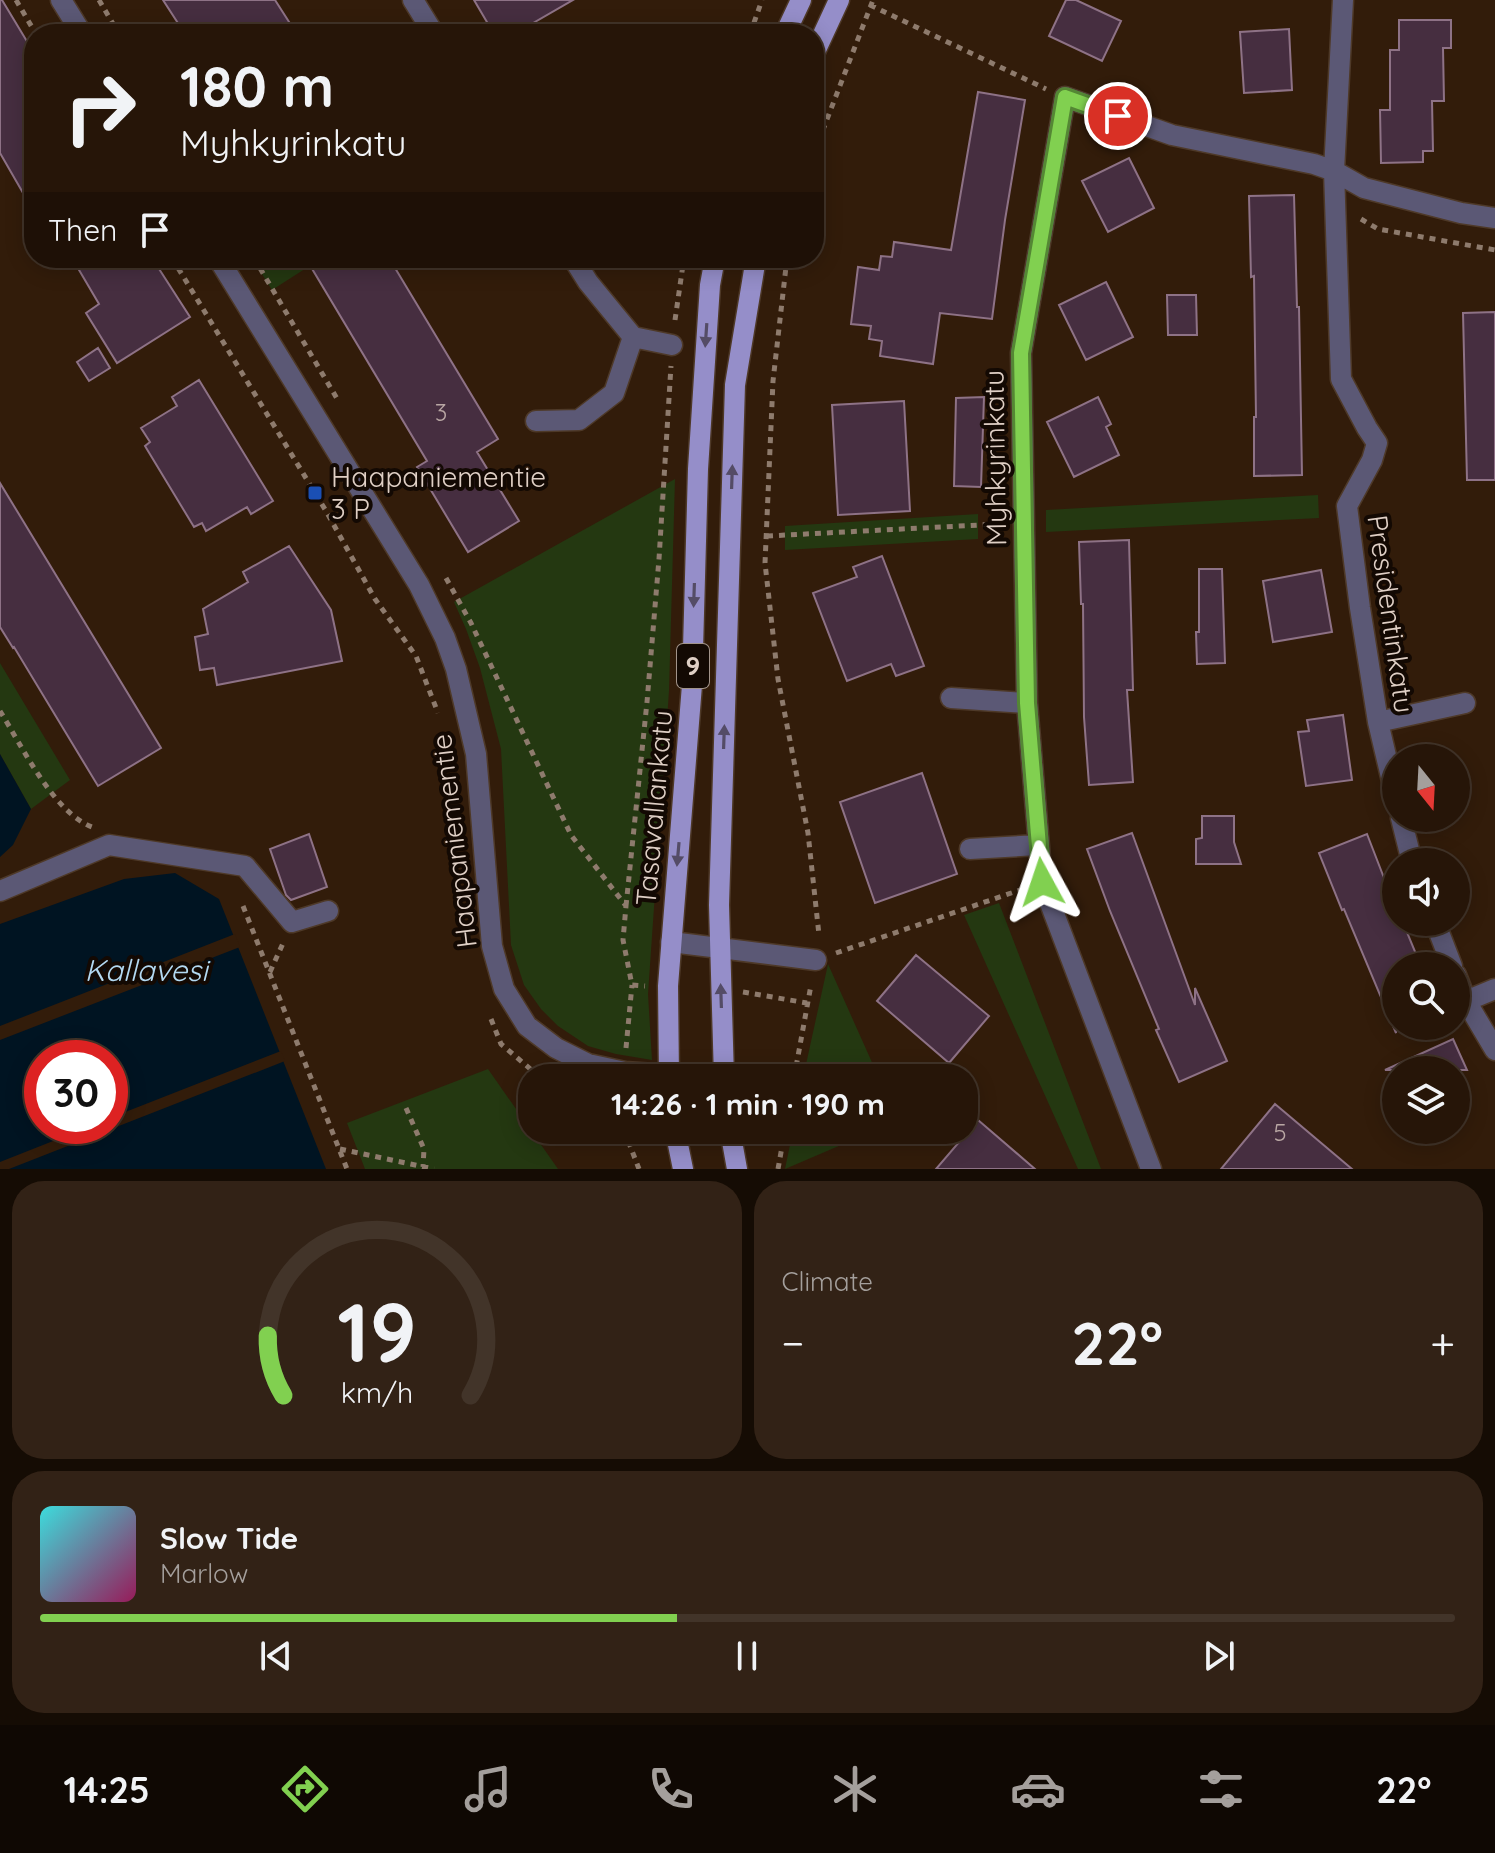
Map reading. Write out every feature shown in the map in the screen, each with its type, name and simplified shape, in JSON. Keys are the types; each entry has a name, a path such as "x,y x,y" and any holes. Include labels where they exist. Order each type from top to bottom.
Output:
{"main road":[{"path":"790,24 801,0"},
{"path":"824,32 839,0"},
{"name":"Tasavallankatu","path":"669,1064 668,986 692,685 698,469 713,268"},
{"name":"9","path":"724,1064 719,905 735,385 754,268"},
{"path":"678,1144 683,1169"},
{"path":"733,1144 737,1169"}],"street":[{"path":"61,0 76,24"},
{"path":"413,0 428,24"},
{"path":"1335,203 1343,0"},
{"path":"1065,97 1172,135 1314,164 1364,188 1461,213 1495,218"},
{"name":"Myhkyrinkatu","path":"1065,97 1021,353 1027,703 1038,845 1042,882 1151,1169"},
{"name":"Presidentinkatu","path":"1335,203 1341,379 1377,443 1372,460 1347,506 1360,608 1383,744"},
{"name":"Haapaniementie","path":"224,268 419,585 445,638 456,669 476,754 492,946 504,989 527,1026 556,1048 588,1064"},
{"path":"579,268 633,337 672,345"},
{"path":"536,421 579,420 614,393 633,337"},
{"path":"951,698 1027,703"},
{"path":"1378,722 1465,703"},
{"path":"0,891 109,845 245,866 292,922 328,911"},
{"path":"970,849 1038,845"},
{"path":"671,942 816,960"},
{"path":"1470,999 1495,989"},
{"path":"1470,1008 1495,1050"}],"path":[{"path":"16,0 30,24"},
{"path":"99,0 113,24"},
{"path":"754,24 762,0"},
{"path":"824,127 872,3 1065,97"},
{"path":"1335,203 1378,229 1495,250"},
{"path":"178,268 326,511 375,599 416,656 442,722"},
{"path":"260,268 344,410"},
{"path":"626,1064 632,985 623,940 659,559 672,345 683,268"},
{"path":"786,268 773,381 765,563 778,679 808,833 819,934 796,1064"},
{"path":"767,536 1024,523"},
{"path":"443,572 471,623 571,835 626,906"},
{"path":"0,711 56,800 79,822 99,829"},
{"path":"816,960 1042,882"},
{"path":"243,904 347,1169"},
{"path":"270,972 292,922"},
{"path":"632,985 668,986"},
{"path":"721,989 807,1003"},
{"path":"490,1017 501,1044 525,1064"},
{"path":"406,1108 424,1149 423,1167"},
{"path":"629,1144 639,1169"},
{"path":"778,1169 782,1144"},
{"path":"340,1149 434,1169"}],"green space":[{"path":"258,268 306,268 272,290"},
{"path":"675,479 669,691 648,994 652,1060 588,1046 558,1026 524,985 511,945 501,749 480,668 454,602"},
{"path":"1318,495 1319,518 1046,532 1046,510"},
{"path":"978,514 978,539 785,550 785,526"},
{"path":"0,663 70,780 31,809 0,754"},
{"path":"999,903 1101,1169 1078,1169 964,915"},
{"path":"828,964 873,1064 806,1064"},
{"path":"488,1069 518,1112 518,1144 540,1144 558,1169 365,1169 347,1123"},
{"path":"790,1144 843,1144 785,1169"}],"water":[{"path":"0,754 31,809 13,845 0,857"},
{"name":"Kallavesi","path":"175,873 219,899 326,1169 0,1169 0,924 124,879"}],"pier":[{"path":"235,934 240,947 0,1040 0,1026"},
{"path":"281,1051 285,1061 128,1122 128,1111"},
{"path":"46,1144 73,1144 9,1169 0,1169 0,1162"}],"building":[{"path":"2,0 24,36 24,195 0,153"},
{"path":"163,0 275,0 290,24 179,24"},
{"path":"474,0 573,0 531,24 488,24"},
{"path":"1066,0 1076,0 1121,21 1102,61 1049,36"},
{"path":"1399,20 1451,20 1451,48 1443,48 1444,101 1432,101 1433,151 1423,151 1423,162 1381,163 1380,110 1390,110 1390,50 1399,50"},
{"path":"1289,29 1292,90 1244,93 1240,32"},
{"path":"978,92 1025,100 992,319 940,313 933,364 880,356 882,341 869,339 871,326 851,324 858,267 879,270 881,256 892,257 894,242 951,250"},
{"path":"1129,158 1154,208 1108,232 1082,181"},
{"path":"1294,195 1302,475 1254,476 1254,276 1251,277 1249,196"},
{"path":"78,268 158,268 190,317 117,363 86,313 99,304"},
{"path":"312,268 395,268 498,439 477,452 519,521 468,552 417,467 427,461"},
{"path":"1106,282 1133,337 1086,360 1059,305"},
{"path":"1167,295 1196,295 1197,335 1168,335"},
{"path":"1495,312 1495,480 1467,480 1463,313"},
{"path":"98,348 110,368 89,381 77,362"},
{"path":"199,380 273,501 251,514 247,507 206,531 202,523 194,527 145,446 150,442 141,428 177,406 172,397"},
{"path":"984,397 981,487 954,486 956,398"},
{"path":"1098,397 1111,424 1106,427 1119,455 1074,477 1047,422"},
{"path":"904,401 910,511 838,515 832,405"},
{"path":"0,483 161,748 98,786 0,627"},
{"path":"1129,540 1133,690 1127,690 1133,782 1089,785 1079,542"},
{"path":"289,546 331,610 342,661 217,685 214,668 200,670 195,637 208,634 203,609 248,582 243,572"},
{"path":"882,556 924,666 896,676 891,664 847,681 813,593 857,577 853,567"},
{"path":"1199,569 1222,569 1225,663 1197,664"},
{"path":"1321,570 1332,632 1273,642 1263,581"},
{"path":"1343,715 1352,780 1306,786 1298,732 1309,731 1307,720"},
{"path":"922,773 957,874 875,903 840,802"},
{"path":"1202,816 1234,816 1234,842 1241,864 1196,864 1196,839 1202,838"},
{"path":"1132,833 1195,1005 1195,988 1227,1061 1179,1082 1087,849"},
{"path":"309,834 327,887 291,900 286,895 270,849"},
{"path":"1367,834 1382,873 1382,936 1409,936 1415,952 1382,952 1382,1000 1342,910 1319,853"},
{"path":"916,955 989,1016 949,1063 877,1001"},
{"path":"1453,1040 1461,1056 1416,1056"},
{"path":"1275,1104 1352,1169 1221,1169"},
{"path":"978,1120 1035,1169 936,1169 957,1144 978,1144"}],"place":[{"name":"Haapaniementie 3 P","path":"315,493"}],"route":[{"path":"1042,882 1027,703 1021,353 1065,97 1118,116"}]}
